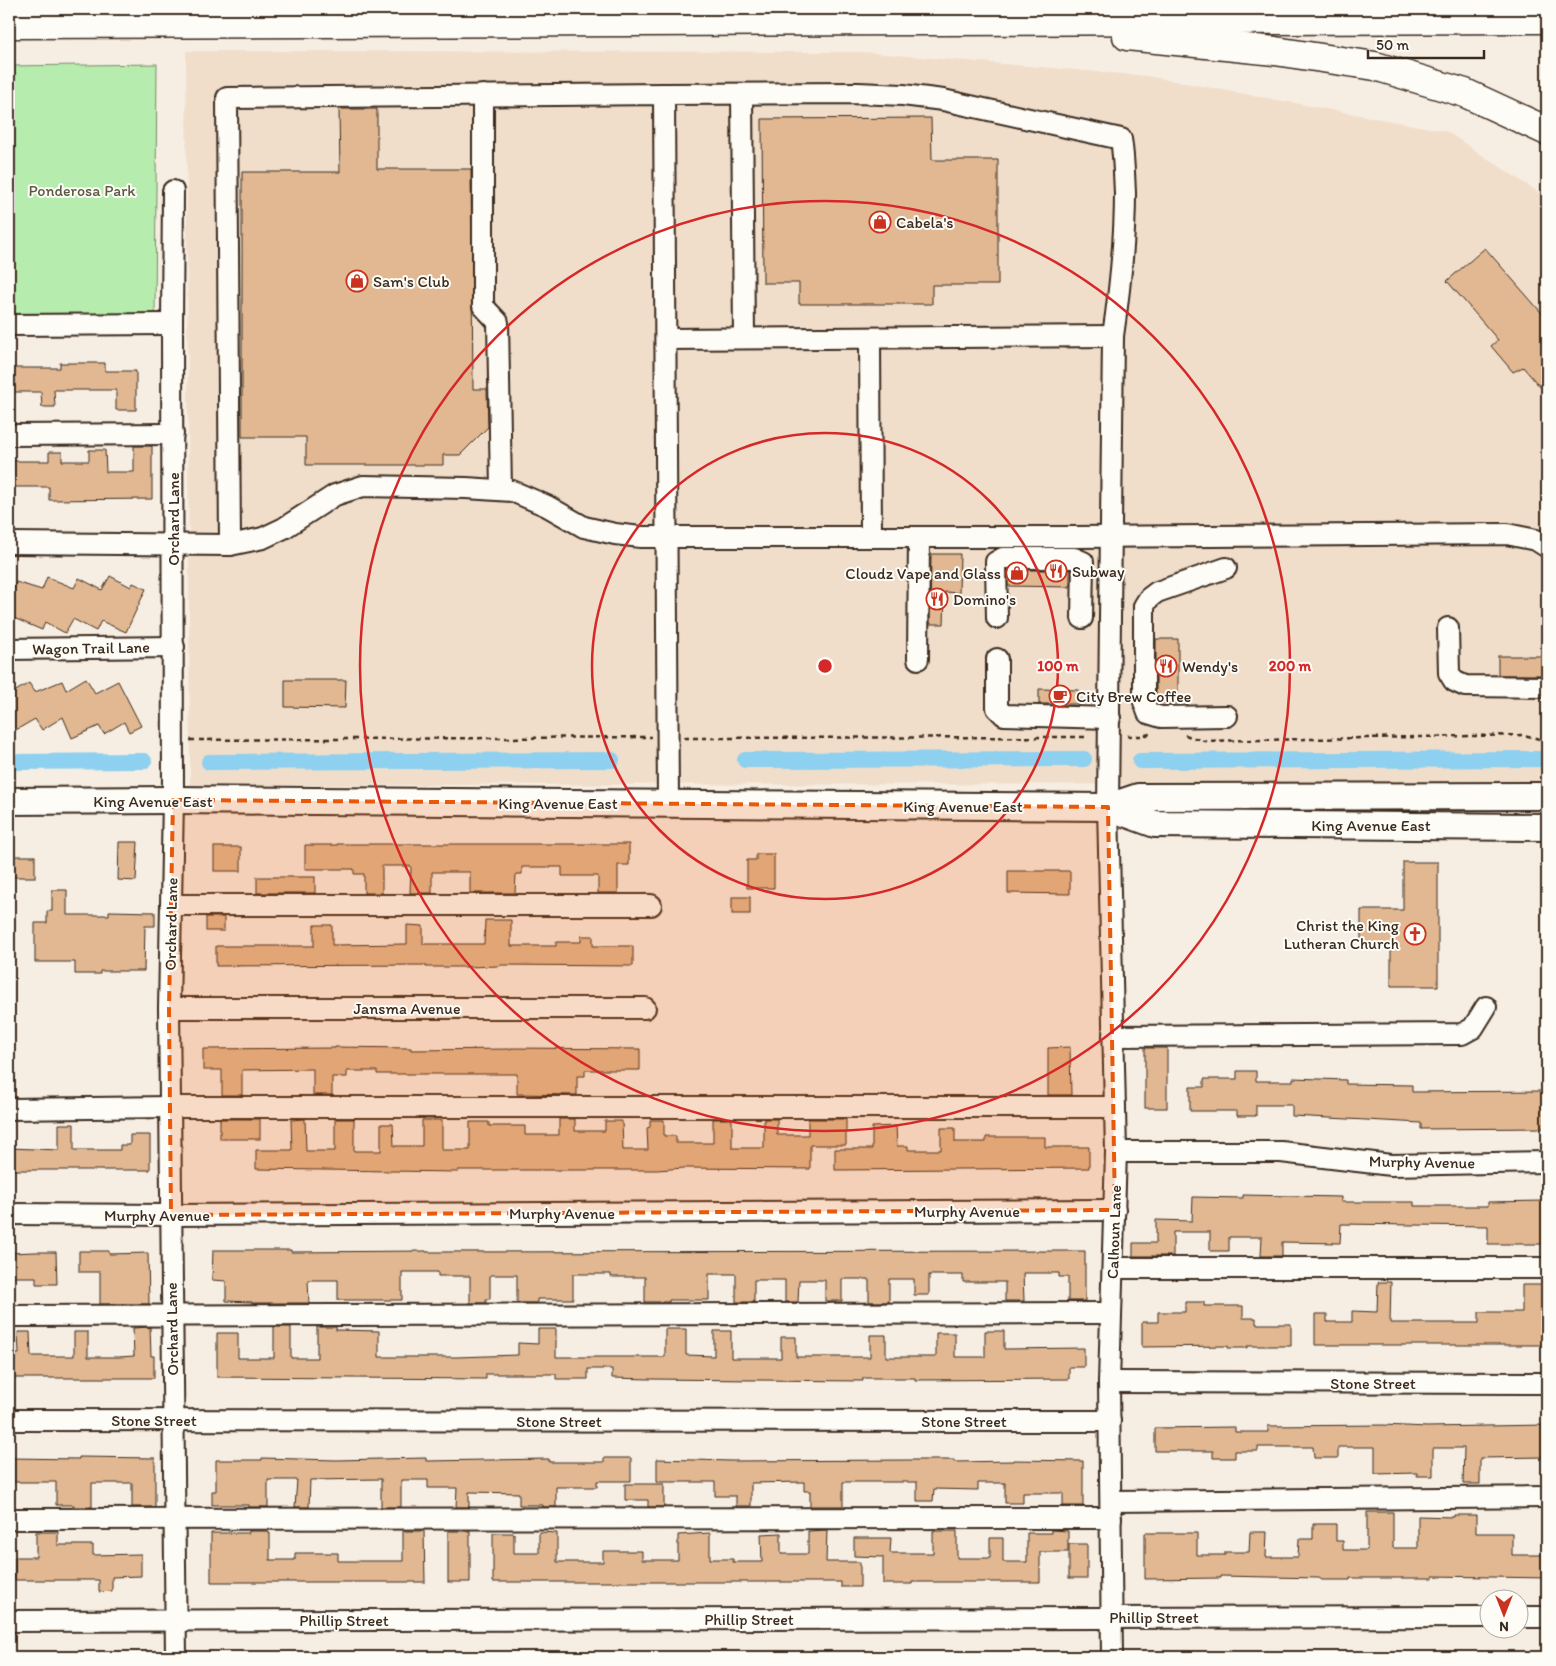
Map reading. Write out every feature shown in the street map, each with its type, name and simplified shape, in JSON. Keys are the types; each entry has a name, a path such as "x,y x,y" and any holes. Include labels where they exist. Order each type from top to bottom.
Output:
{"highway":[{"path":"9,24 1547,18"},
{"path":"981,21 1275,51 1376,66 1466,93 1547,131"}],"main road":[{"name":"King Avenue East","path":"1108,808 1138,797 1547,796"},
{"name":"King Avenue East","path":"9,802 173,800 1108,808 1155,824 1547,827"},
{"path":"1418,826 1504,814 1547,811"}],"street":[{"name":"Calhoun Lane","path":"742,94 858,93 904,95 943,100 1121,139 1124,165 1123,259 1112,336 1108,808 1116,1152 1109,1382 1112,1657"},
{"path":"664,94 668,804"},
{"path":"230,544 227,98 742,94 744,338"},
{"path":"483,96 482,306 498,322 501,490"},
{"name":"Orchard Lane","path":"173,191 172,544 174,647 169,1008 176,1657"},
{"path":"9,325 172,324"},
{"path":"666,339 1112,336"},
{"path":"870,338 870,537"},
{"path":"9,435 173,434"},
{"path":"9,543 230,544 263,538 284,528 335,495 363,486 512,491 547,506 584,527 615,534 667,537 1507,534 1536,540 1547,547"},
{"path":"918,536 918,658"},
{"path":"996,618 996,562 1003,558 1074,558 1083,562 1082,618"},
{"path":"1226,568 1157,592 1144,606 1144,702 1148,713 1161,717 1227,716"},
{"path":"1448,628 1449,673 1454,681 1465,686 1547,687"},
{"name":"Wagon Trail Lane","path":"9,650 174,647"},
{"path":"997,659 997,708 1004,716 1110,727"},
{"path":"171,906 651,905"},
{"path":"1113,1036 1462,1034 1473,1028 1486,1007"},
{"name":"Jansma Avenue","path":"169,1008 645,1008"},
{"path":"9,1110 170,1107 1115,1107"},
{"name":"Murphy Avenue","path":"1116,1152 1281,1152 1391,1165 1547,1162"},
{"name":"Murphy Avenue","path":"9,1214 171,1215 1115,1210"},
{"path":"1113,1268 1547,1268"},
{"path":"9,1316 1111,1313"},
{"name":"Stone Street","path":"1109,1382 1547,1383"},
{"name":"Stone Street","path":"9,1420 1110,1421"},
{"path":"9,1519 1111,1510 1547,1497"},
{"name":"Phillip Street","path":"9,1620 1478,1617"},
{"path":"1528,1617 1547,1617"}],"path":[{"path":"190,748 190,739 669,737 1110,727 1142,736 1160,732"},
{"path":"1178,733 1204,740 1524,735 1547,741"}],"highlighted area":[{"path":"173,800 1108,807 1115,1210 171,1215 169,1008"}],"shaded area":[{"path":"186,51 862,52 1147,76 1446,131 1547,198 1547,784 190,785"}],"green space":[{"name":"Ponderosa Park","path":"157,64 155,314 9,316 9,66"}],"building":[{"name":"Sam's Club","path":"339,109 377,109 377,169 471,169 473,389 487,389 488,427 460,455 443,455 443,465 306,465 306,437 242,437 242,172 340,172"},
{"name":"Cabela's","path":"931,118 932,160 998,160 998,285 932,285 932,304 799,304 799,283 763,283 762,119"},
{"path":"1485,248 1547,319 1547,395 1523,367 1513,372 1491,346 1498,340 1447,281"},
{"path":"60,363 105,363 105,371 136,371 136,410 116,410 116,390 54,390 55,407 42,407 41,392 11,392 11,368 60,368"},
{"path":"134,446 152,446 152,499 49,500 49,487 9,487 9,461 49,461 49,452 62,452 62,461 89,461 89,450 105,450 106,472 134,472"},
{"path":"931,554 960,554 959,593 945,592 944,624 930,624"},
{"path":"1008,570 1070,570 1070,587 1008,586"},
{"path":"110,576 131,587 133,583 146,589 126,632 101,621 96,631 73,619 65,633 45,622 42,630 9,616 9,603 16,582 42,590 47,577 74,588 79,578 102,590"},
{"path":"1156,639 1178,639 1178,703 1157,703"},
{"path":"1498,656 1547,656 1547,675 1498,675"},
{"path":"86,678 95,693 118,681 141,726 129,732 124,722 104,734 99,726 72,738 63,717 42,730 35,719 9,734 9,695 29,683 35,692 62,681 66,690"},
{"path":"285,680 346,680 345,708 285,707"},
{"path":"1039,689 1079,690 1079,704 1039,704"},
{"path":"119,842 138,842 136,881 118,880"},
{"path":"629,844 629,865 618,865 618,893 598,893 598,876 562,876 562,867 522,867 522,874 516,874 515,893 470,893 470,872 432,872 432,893 410,893 411,866 382,866 382,893 364,893 364,874 354,874 354,869 305,869 305,845"},
{"path":"214,847 241,847 241,871 214,871"},
{"path":"756,854 774,854 774,888 747,888 747,860 756,860"},
{"path":"9,856 35,856 35,877 9,877"},
{"path":"1403,862 1438,862 1438,986 1391,986 1391,946 1361,946 1361,910 1403,910"},
{"path":"1008,871 1070,871 1070,894 1008,893"},
{"path":"257,877 315,877 315,893 257,893"},
{"path":"52,890 67,890 67,915 109,915 109,911 155,912 155,926 145,926 144,971 100,971 100,974 75,974 75,962 35,962 35,923 47,923 47,911 52,911"},
{"path":"732,897 750,897 750,914 732,914"},
{"path":"206,917 224,917 224,931 206,931"},
{"path":"485,920 511,920 511,946 556,946 556,942 581,942 581,936 593,936 593,946 633,946 633,966 216,966 216,946 314,946 314,925 332,925 332,945 407,944 407,925 423,926 423,944 484,944"},
{"path":"1070,1047 1071,1095 1048,1095 1048,1048"},
{"path":"411,1048 411,1050 511,1048 640,1049 640,1070 585,1070 585,1076 577,1076 577,1095 517,1094 517,1074 377,1074 377,1071 347,1071 347,1077 332,1077 332,1095 313,1095 313,1069 242,1070 242,1095 222,1095 222,1070 203,1070 203,1049"},
{"path":"1145,1048 1167,1048 1167,1108 1145,1108"},
{"path":"1237,1071 1256,1071 1256,1081 1293,1081 1293,1078 1346,1080 1346,1084 1412,1085 1412,1092 1545,1091 1545,1128 1421,1129 1421,1123 1292,1116 1292,1105 1256,1105 1256,1116 1237,1116 1237,1111 1190,1111 1190,1087 1204,1087 1204,1079 1237,1079"},
{"path":"220,1119 260,1119 260,1139 220,1139"},
{"path":"305,1119 306,1151 335,1151 335,1119 354,1119 354,1151 381,1151 381,1124 393,1124 394,1146 422,1146 422,1120 442,1120 442,1150 470,1150 470,1122 489,1122 489,1126 525,1126 525,1135 559,1135 559,1119 575,1119 575,1131 605,1131 605,1121 622,1121 623,1150 648,1150 647,1128 650,1127 650,1120 664,1120 664,1136 676,1136 676,1143 713,1143 713,1119 732,1119 732,1148 764,1148 764,1119 777,1119 777,1135 808,1135 808,1119 846,1119 846,1145 810,1145 810,1169 684,1168 657,1170 458,1170 458,1172 256,1169 256,1150 292,1150 291,1120"},
{"path":"59,1124 74,1124 74,1150 120,1150 120,1145 130,1145 130,1135 150,1135 150,1170 9,1170 9,1148 59,1150"},
{"path":"896,1126 897,1146 908,1146 908,1150 941,1150 941,1128 955,1128 955,1142 986,1142 986,1137 1045,1137 1045,1147 1089,1147 1089,1168 835,1170 835,1149 872,1149 872,1127"},
{"path":"1243,1195 1341,1197 1341,1202 1414,1202 1414,1206 1488,1206 1488,1202 1545,1201 1546,1244 1488,1244 1488,1226 1341,1224 1340,1243 1282,1242 1282,1256 1261,1256 1262,1237 1229,1237 1229,1251 1210,1251 1210,1232 1173,1232 1173,1256 1133,1256 1133,1243 1156,1243 1156,1220 1192,1221 1193,1197 1243,1198"},
{"path":"213,1250 291,1250 291,1252 1085,1251 1085,1301 1068,1301 1068,1277 1059,1277 1059,1273 1023,1273 1024,1301 1005,1301 1005,1282 963,1282 963,1275 929,1275 929,1295 914,1295 914,1279 889,1279 889,1302 869,1302 869,1279 842,1279 842,1301 825,1301 825,1280 799,1280 798,1302 785,1302 785,1280 754,1280 754,1302 736,1302 736,1274 709,1274 709,1300 645,1302 645,1277 611,1277 611,1274 573,1274 573,1299 537,1299 537,1303 517,1303 517,1275 490,1275 490,1299 486,1299 486,1303 470,1303 470,1276 438,1276 438,1272 402,1272 402,1300 338,1300 338,1280 308,1280 309,1303 252,1303 226,1301 226,1281 212,1280"},
{"path":"79,1251 109,1251 109,1254 148,1253 149,1304 100,1304 100,1272 79,1272"},
{"path":"56,1252 57,1284 36,1284 36,1277 9,1277 9,1253"},
{"path":"1378,1282 1391,1282 1390,1323 1479,1323 1479,1312 1522,1312 1522,1285 1547,1285 1547,1345 1315,1345 1315,1314 1327,1314 1327,1322 1352,1322 1352,1311 1377,1312"},
{"path":"1185,1302 1204,1302 1204,1306 1243,1306 1243,1318 1256,1318 1256,1324 1291,1324 1291,1346 1247,1346 1247,1348 1228,1348 1228,1346 1142,1347 1142,1322 1158,1322 1158,1312 1185,1312"},
{"path":"150,1327 151,1356 154,1356 154,1378 9,1378 9,1354 19,1354 18,1332 30,1332 31,1356 74,1356 74,1332 88,1332 88,1357 119,1357 134,1356 133,1328"},
{"path":"274,1327 291,1327 291,1358 317,1358 317,1327 336,1327 336,1330 379,1331 379,1357 518,1355 518,1343 538,1344 538,1329 556,1329 556,1357 665,1357 665,1329 686,1329 686,1355 714,1356 714,1331 731,1331 731,1358 781,1358 781,1337 796,1337 796,1357 870,1357 870,1335 886,1335 886,1357 936,1357 936,1333 955,1333 955,1357 985,1357 985,1331 1004,1331 1004,1349 1084,1348 1084,1367 1069,1367 1069,1379 915,1380 915,1378 863,1378 863,1381 649,1379 612,1378 612,1369 588,1369 588,1379 556,1379 556,1374 486,1374 486,1379 217,1377 217,1333 238,1333 238,1358 274,1358"},
{"path":"1383,1425 1427,1427 1547,1425 1547,1457 1480,1458 1480,1484 1463,1484 1464,1448 1433,1448 1433,1476 1417,1476 1417,1473 1375,1474 1375,1447 1338,1447 1338,1458 1314,1458 1313,1447 1258,1447 1258,1451 1235,1451 1235,1458 1213,1458 1213,1451 1155,1451 1155,1428 1235,1427 1235,1432 1268,1432 1268,1426"},
{"path":"79,1457 155,1458 155,1507 132,1507 132,1483 92,1483 92,1507 74,1507 74,1505 56,1505 56,1482 9,1482 9,1458 79,1459"},
{"path":"262,1458 336,1460 426,1458 426,1461 549,1459 549,1462 604,1462 604,1458 631,1458 631,1481 597,1481 597,1487 556,1487 556,1507 519,1505 519,1493 469,1492 469,1507 456,1507 457,1488 428,1488 428,1480 401,1480 401,1507 381,1507 381,1479 310,1480 309,1507 295,1507 297,1480 268,1480 268,1507 212,1505 212,1491 216,1491 216,1460 262,1460"},
{"path":"657,1459 731,1461 1083,1461 1083,1506 1063,1506 1063,1493 1023,1493 1023,1503 1005,1503 1005,1483 978,1483 978,1490 934,1489 933,1501 917,1501 917,1482 843,1482 843,1506 810,1506 810,1491 804,1491 804,1482 751,1483 751,1506 736,1506 736,1496 715,1496 715,1482 657,1482"},
{"path":"625,1484 664,1484 664,1507 648,1507 648,1500 625,1500"},
{"path":"1367,1512 1393,1512 1393,1548 1418,1548 1418,1516 1454,1517 1454,1515 1476,1515 1476,1533 1512,1533 1512,1555 1547,1555 1547,1578 1433,1576 1433,1578 1322,1580 1319,1578 1220,1576 1220,1578 1145,1579 1145,1533 1197,1533 1197,1555 1225,1555 1225,1552 1249,1552 1250,1532 1267,1532 1266,1557 1298,1557 1299,1539 1313,1539 1313,1524 1336,1524 1336,1541 1343,1541 1343,1550 1367,1550"},
{"path":"827,1530 826,1562 860,1562 860,1587 841,1587 841,1582 493,1582 493,1533 514,1533 514,1553 539,1553 539,1532 557,1533 557,1562 603,1562 603,1551 642,1551 642,1560 678,1560 678,1535 710,1533 710,1559 733,1559 733,1562 762,1562 761,1534 781,1533 781,1554 808,1554 808,1531"},
{"path":"1051,1530 1068,1531 1068,1552 1040,1552 1040,1582 912,1582 912,1584 883,1584 883,1557 854,1556 854,1538 891,1538 890,1553 933,1553 933,1531 957,1531 957,1558 990,1558 990,1538 1003,1538 1003,1562 1027,1562 1027,1533 1051,1533"},
{"path":"249,1531 268,1531 270,1533 270,1560 295,1560 295,1553 338,1553 338,1561 403,1561 403,1531 424,1531 425,1582 211,1582 211,1533 249,1533"},
{"path":"448,1531 470,1531 470,1582 448,1582"},
{"path":"36,1532 58,1532 58,1545 93,1545 93,1555 141,1554 141,1576 112,1577 112,1591 99,1592 99,1580 15,1580 15,1557 36,1557"},
{"path":"1069,1544 1087,1544 1087,1578 1069,1578"}],"waterway":[{"path":"745,760 1084,759"},
{"path":"1140,761 1547,759"},
{"path":"209,762 612,760"},
{"path":"9,762 144,761"}],"place":[{"name":"Cabela's","path":"880,222"},
{"name":"Sam's Club","path":"357,281"},
{"name":"Subway","path":"1056,571"},
{"name":"Cloudz Vape and Glass","path":"1017,573"},
{"name":"Domino's","path":"937,599"},
{"name":"Wendy's","path":"1166,666"},
{"name":"City Brew Coffee","path":"1060,696"},
{"name":"Christ the King Lutheran Church","path":"1415,934"}]}
